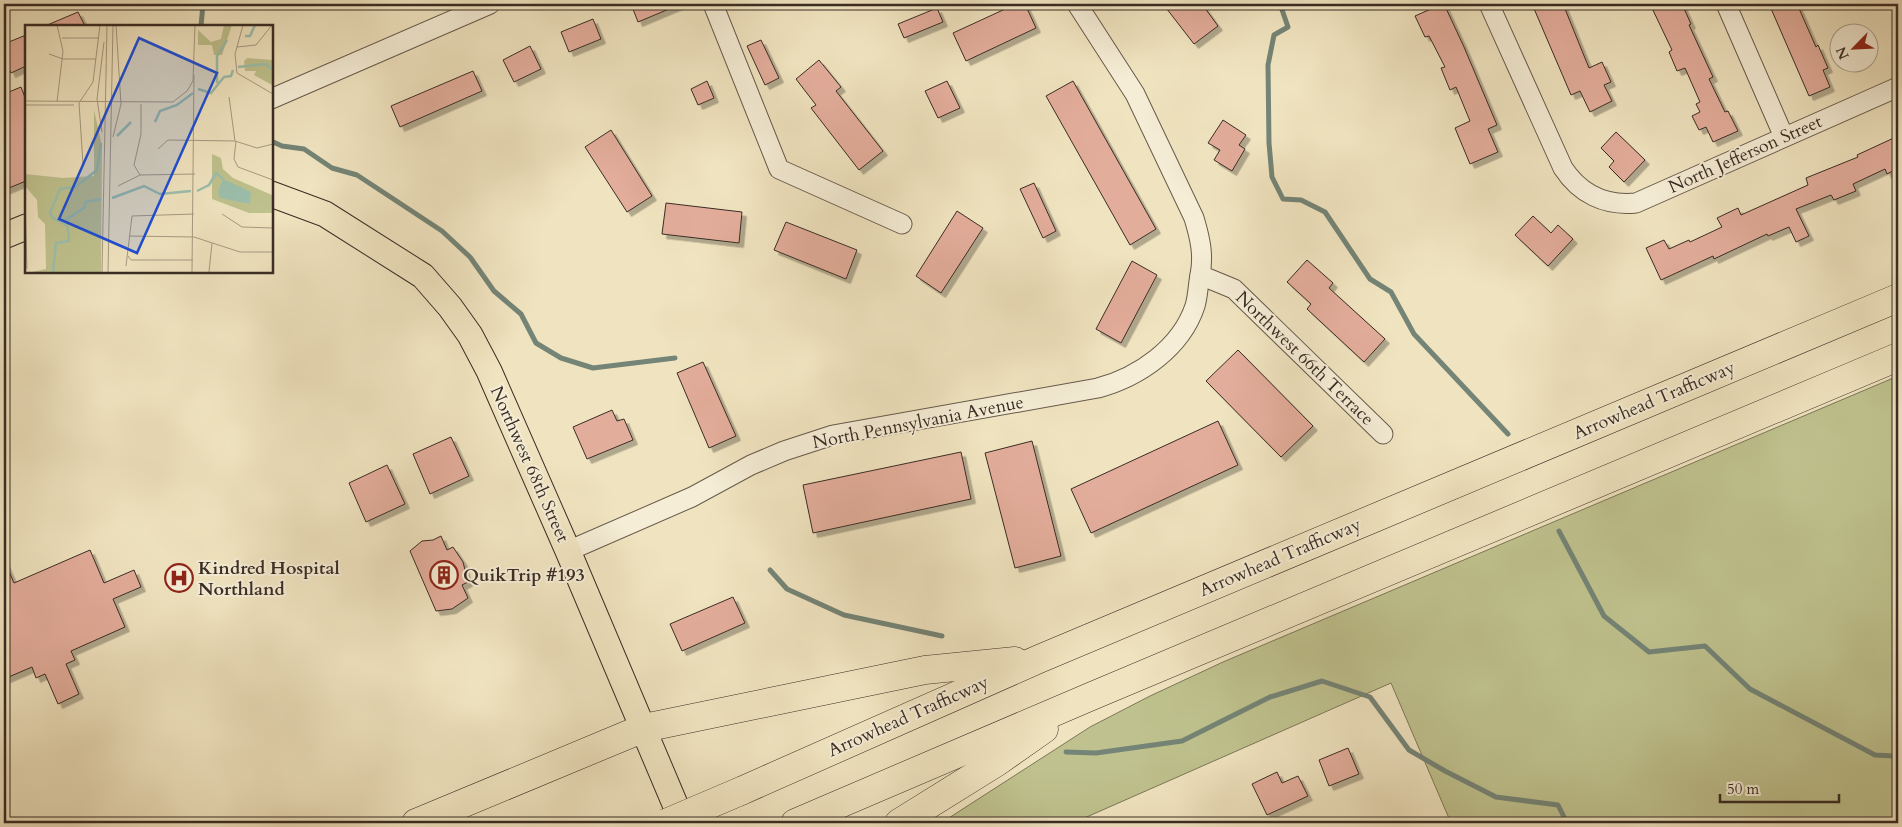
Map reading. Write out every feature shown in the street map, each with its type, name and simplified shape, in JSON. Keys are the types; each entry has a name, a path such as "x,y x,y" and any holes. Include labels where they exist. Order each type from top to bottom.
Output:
{"highway":[{"name":"Arrowhead Trafficway","path":"666,823 1039,659 1898,298"},
{"path":"795,823 1898,357"},
{"path":"416,823 644,728 925,670 1039,659"},
{"path":"899,823 997,762 1092,696"}],"main road":[{"name":"Northwest 68th Street","path":"272,194 325,214 423,276 450,307 470,335 489,371 568,551 683,823"},
{"path":"4,236 25,227"}],"street":[{"path":"272,99 490,4"},
{"path":"713,4 780,169 902,224"},
{"path":"1077,4 1135,94 1194,218 1200,239 1203,261 1200,275"},
{"name":"North Jefferson Street","path":"1489,4 1563,168 1576,185 1589,195 1614,204 1636,203 1898,87"},
{"path":"1726,4 1784,137"},
{"name":"Northwest 66th Terrace","path":"1200,275 1234,289 1383,434"},
{"name":"North Pennsylvania Avenue","path":"568,551 692,497 751,465 784,451 834,435 1098,388 1132,375 1161,355 1177,337 1195,306 1200,275"}],"green space":[{"path":"1898,376 1898,823 1451,823 1391,683 1073,823 941,823 1090,727 1150,696 1223,662"}],"building":[{"path":"631,4 681,4 638,22"},
{"path":"1016,4 1025,4 1036,28 966,61 953,33"},
{"path":"1163,4 1202,4 1218,26 1194,44"},
{"path":"1444,4 1464,47 1497,125 1488,129 1498,152 1470,164 1455,128 1470,121 1456,87 1450,90 1441,68 1445,67 1429,36 1425,37 1415,16"},
{"path":"1532,4 1563,4 1589,68 1602,62 1611,82 1604,85 1612,101 1590,112 1580,91 1571,95"},
{"path":"1650,4 1682,4 1691,24 1689,25 1713,77 1709,79 1725,112 1728,111 1738,131 1713,142 1706,127 1699,130 1692,116 1700,112 1696,104 1700,102 1685,68 1677,71 1669,52 1672,50"},
{"path":"1769,4 1797,4 1816,47 1818,45 1828,68 1823,70 1830,87 1809,96"},
{"path":"937,8 943,22 904,38 898,24"},
{"path":"78,12 84,25 47,25"},
{"path":"593,19 601,39 569,52 561,32"},
{"path":"25,35 25,66 11,73 4,57 4,44"},
{"path":"761,40 779,78 765,85 747,46"},
{"path":"530,46 541,69 514,82 503,60"},
{"path":"819,60 841,87 836,91 883,151 859,170 811,108 816,105 796,79"},
{"path":"473,71 482,91 400,127 391,106"},
{"path":"707,81 714,98 698,105 691,89"},
{"path":"947,81 960,108 938,118 925,91"},
{"path":"1073,81 1156,229 1130,245 1046,96"},
{"path":"21,87 25,97 25,181 4,190 4,94"},
{"path":"1223,120 1246,135 1239,145 1245,149 1232,171 1214,160 1220,150 1208,143"},
{"path":"611,130 652,196 627,212 585,147"},
{"path":"1616,132 1645,160 1624,182 1609,167 1614,161 1601,148"},
{"path":"1898,136 1898,168 1887,174 1885,169 1853,184 1856,191 1834,200 1831,195 1796,209 1809,236 1796,242 1789,227 1768,236 1767,234 1714,259 1713,256 1661,280 1646,248 1664,240 1669,249 1689,240 1690,242 1722,227 1717,218 1738,208 1741,215 1808,185 1806,178 1858,157 1857,155"},
{"path":"1034,183 1056,231 1043,238 1020,189"},
{"path":"666,203 742,212 739,243 662,234"},
{"path":"957,211 983,228 941,293 916,276"},
{"path":"1533,216 1551,233 1558,225 1573,239 1548,266 1515,235"},
{"path":"786,222 857,250 846,279 774,250"},
{"path":"1307,260 1333,283 1329,288 1385,339 1364,362 1307,309 1311,304 1287,282"},
{"path":"1132,261 1157,275 1121,343 1096,329"},
{"path":"1238,350 1313,426 1281,457 1206,381"},
{"path":"703,362 736,436 709,448 677,373"},
{"path":"612,410 617,421 624,419 633,440 587,459 573,427"},
{"path":"1218,421 1238,465 1091,533 1071,489"},
{"path":"451,437 469,476 430,494 413,454"},
{"path":"1032,441 1061,556 1015,568 985,453"},
{"path":"961,452 971,499 813,533 803,485"},
{"path":"387,465 405,504 366,522 349,483"},
{"name":"QuikTrip #193","path":"441,536 447,550 453,547 463,562 468,582 462,585 468,598 452,609 436,611 410,551 422,541 433,540"},
{"path":"90,550 104,583 134,570 141,587 113,599 125,627 71,651 75,660 66,664 79,694 58,704 45,674 36,678 32,667 4,679 4,560 14,583"},
{"path":"733,597 745,623 682,651 670,624"},
{"path":"1348,748 1359,774 1329,786 1319,760"},
{"path":"1277,772 1282,783 1298,776 1308,796 1267,815 1252,784"}],"waterway":[{"path":"201,25 203,4"},
{"path":"1280,4 1288,27 1274,35 1268,65 1269,143 1272,177 1283,199 1301,200 1325,212 1370,279 1391,292 1414,334 1508,434"},
{"path":"272,141 282,146 304,149 332,168 357,175 442,231 470,257 494,291 521,314 536,343 561,358 593,368 675,358"},
{"path":"1559,531 1604,616 1649,652 1705,646 1750,689 1875,755 1893,756 1898,753"},
{"path":"770,570 787,589 844,615 942,636"},
{"path":"1066,752 1096,753 1182,741 1270,697 1322,681 1370,697 1409,750 1445,771 1496,797 1558,805 1567,823"}],"place":[{"name":"QuikTrip #193","path":"444,575"},
{"name":"Kindred Hospital Northland","path":"179,578"}]}
